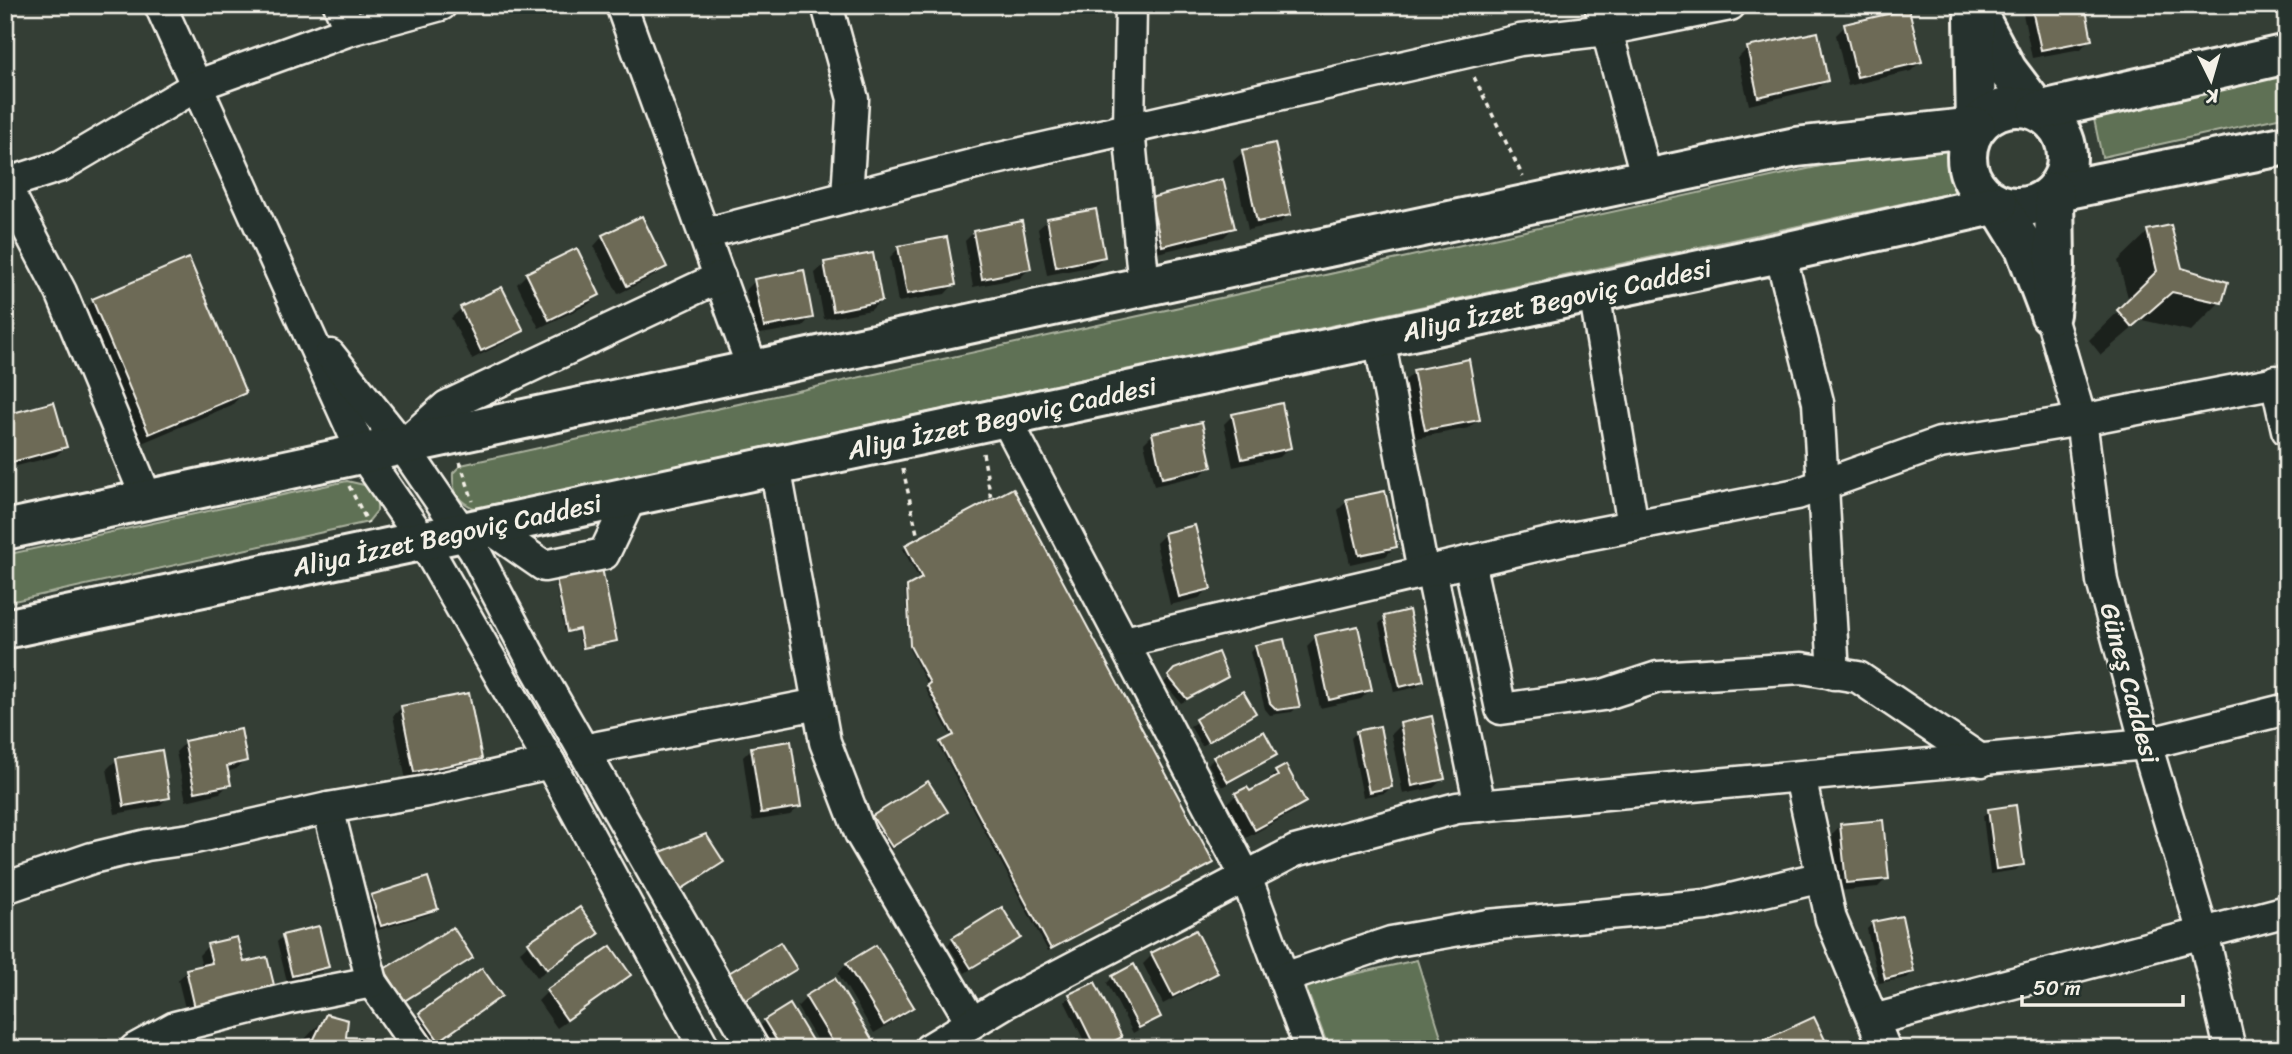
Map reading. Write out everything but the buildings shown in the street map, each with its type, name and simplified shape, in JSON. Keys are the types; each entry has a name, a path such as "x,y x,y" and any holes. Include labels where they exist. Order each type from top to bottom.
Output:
{"main road":[{"path":"1973,6 2007,70 2038,110 2052,119 2062,132 2067,147 2065,171 2054,192 2055,265 2050,314"},
{"path":"1973,6 1976,127"},
{"path":"2287,54 2038,110 2016,106 2004,108 1984,116 1976,127 1968,148 1968,171 1975,185 1985,196 1998,204 2028,206 2042,201 2054,192 2287,145"},
{"path":"5,530 1796,147 1976,127"},
{"path":"1998,204 2025,248 2050,314"},
{"name":"Aliya İzzet Begoviç Caddesi","path":"5,629 775,466 993,430 1378,338 1998,204"}],"street":[{"path":"160,5 308,328 342,411 350,456 423,541 550,762 705,1049"},
{"path":"148,499 61,292 5,185 61,166 198,85 344,17 441,5"},
{"path":"621,5 753,370"},
{"path":"828,5 853,99 847,197"},
{"path":"1131,5 1129,129 1144,286"},
{"path":"704,234 987,161 1520,40 1603,17 1730,5"},
{"path":"1603,17 1647,179"},
{"path":"1780,253 1818,402 1834,674"},
{"path":"402,445 447,406 720,277"},
{"path":"1594,292 1633,526"},
{"name":"Güneş Caddesi","path":"2050,314 2081,420 2102,581 2146,744 2203,933 2230,1049"},
{"path":"308,328 402,445 477,529 583,750 754,1049"},
{"path":"1378,338 1480,806"},
{"path":"1124,642 1469,561 1797,494 1940,443 2081,420 2281,380 2287,430"},
{"path":"993,430 1124,642 1246,877 1310,1049"},
{"path":"775,466 825,742 860,833 972,1023"},
{"path":"477,529 544,566 604,554 631,497"},
{"path":"1469,561 1501,709 1603,695 1658,677 1802,668 1858,677 1982,761"},
{"path":"583,750 818,704"},
{"path":"929,1049 1005,1003 1295,851 1457,808 2146,744 2287,709"},
{"path":"6,885 92,858 147,845 190,839 328,808 427,791 550,762"},
{"path":"1800,777 1831,919 1885,1049"},
{"path":"328,808 372,982 419,1049"},
{"path":"1284,978 1391,942 1488,925 1706,905 1822,877"},
{"path":"1873,1020 2287,911"},
{"path":"135,1049 291,998 372,982"}],"path":[{"path":"1463,53 1535,203"},
{"path":"991,499 993,430"},
{"path":"450,435 477,529"},
{"path":"350,456 379,550"},
{"path":"901,461 919,538"}],"green space":[{"path":"2287,62 2287,116 2102,157 2091,105"},
{"path":"1948,138 1961,191 476,509 457,496 454,486 453,473 461,465"},
{"path":"347,481 364,485 377,498 377,511 368,522 5,603 5,555"},
{"path":"1417,960 1445,1049 1329,1049 1305,985"}]}
